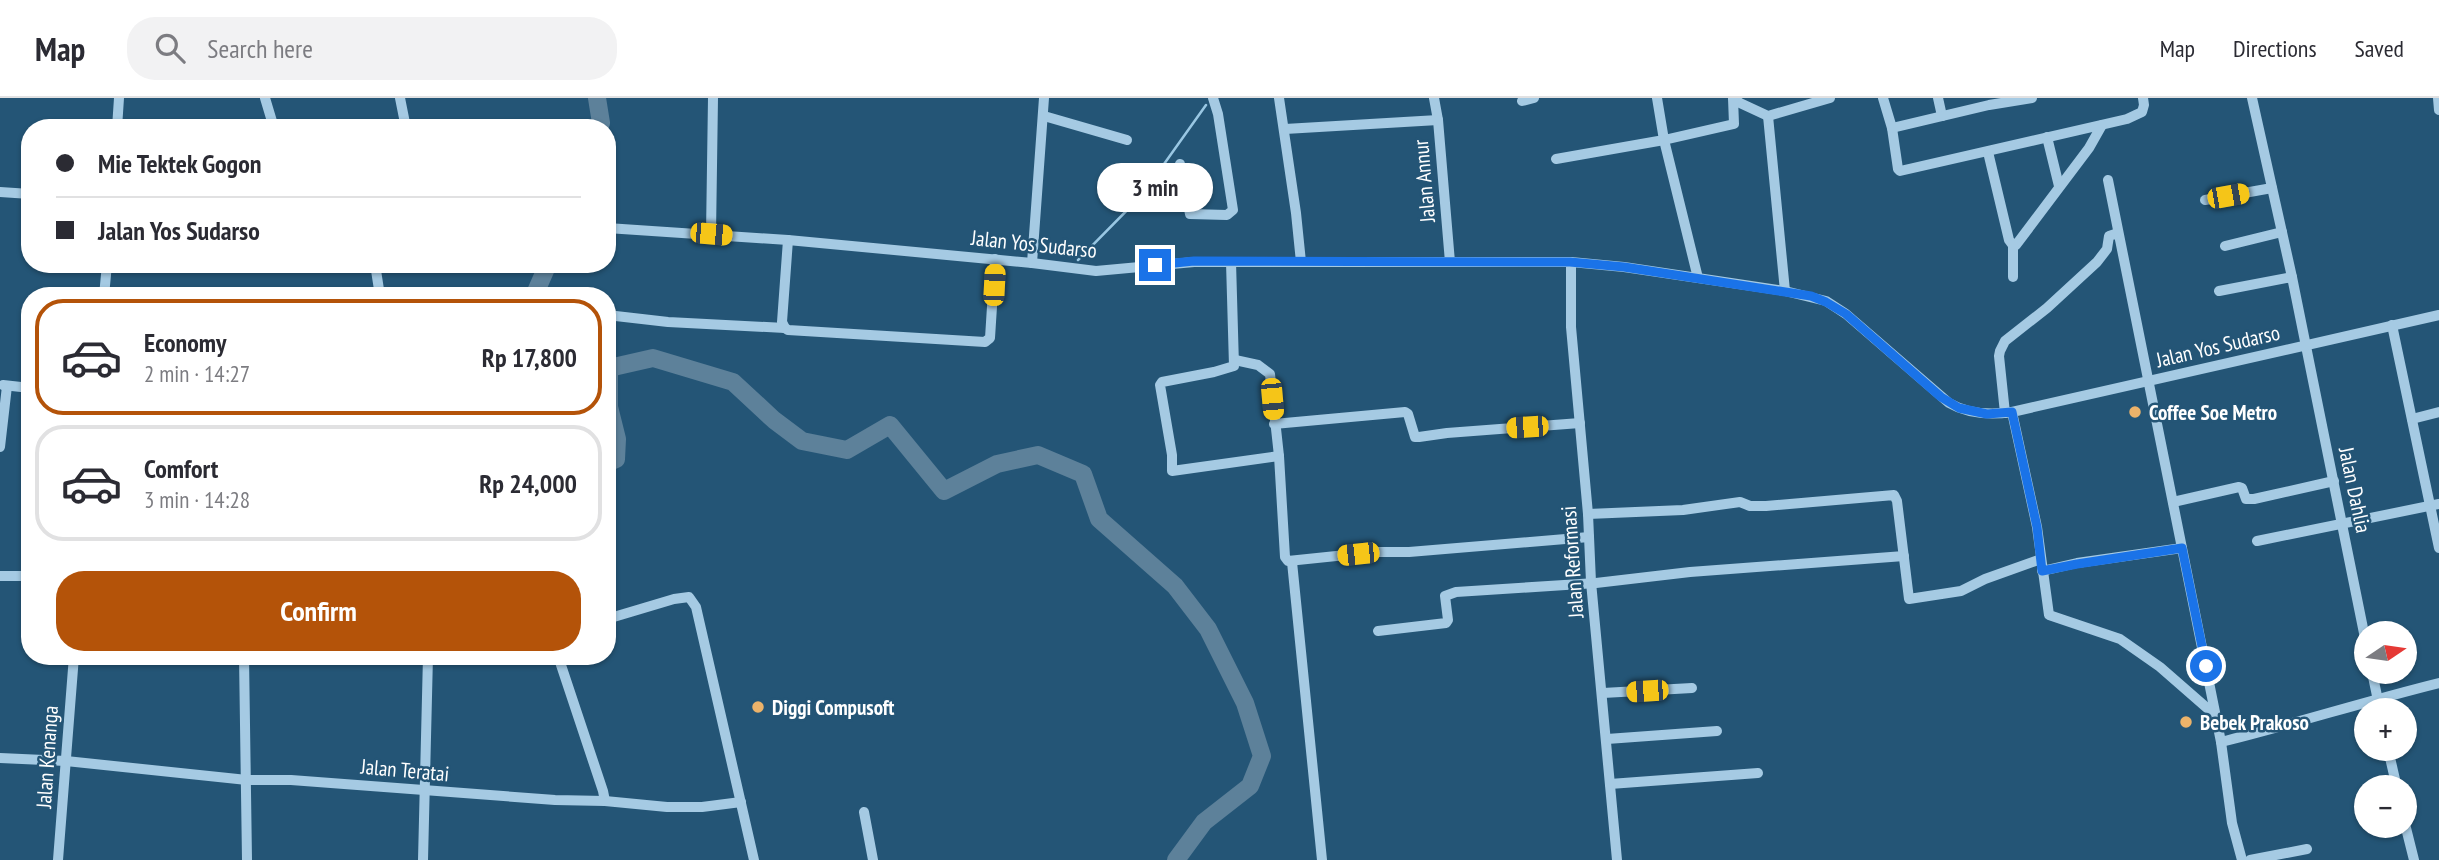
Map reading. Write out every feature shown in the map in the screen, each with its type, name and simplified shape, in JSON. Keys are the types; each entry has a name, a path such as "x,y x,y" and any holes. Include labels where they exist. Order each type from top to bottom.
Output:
{"street":[{"path":"118,119 119,98"},
{"path":"265,98 271,119"},
{"path":"400,98 404,119"},
{"path":"711,234 713,98"},
{"path":"1032,263 1044,98"},
{"path":"1180,164 1190,214 1231,214 1233,210 1213,98"},
{"path":"1279,98 1301,262"},
{"name":"Jalan Annur","path":"1434,98 1450,262"},
{"path":"1522,100 1534,98"},
{"path":"1657,98 1664,140 1698,278"},
{"path":"1556,159 1664,140 1734,124 1733,98"},
{"path":"1733,98 1768,116 1830,98"},
{"path":"1883,98 1892,128 1899,171 2102,125 2142,112 2143,98"},
{"path":"1938,98 1942,116"},
{"path":"1892,128 1988,102 2032,98"},
{"name":"Jalan Dahlia","path":"2252,98 2292,277 2362,621"},
{"path":"2438,98 2439,110"},
{"path":"1044,116 1126,140"},
{"path":"1768,116 1785,291"},
{"path":"1285,129 1438,120"},
{"path":"2013,245 2017,244 2089,148 2102,125"},
{"path":"2047,137 2059,186"},
{"path":"1988,152 2009,240 2013,245 2013,277"},
{"path":"2108,180 2113,235 2149,381 2221,742 2232,823 2242,860"},
{"path":"2205,200 2272,188"},
{"path":"0,192 21,193"},
{"name":"Jalan Yos Sudarso","path":"616,229 788,240 1096,271 1194,261 1570,262 1624,267 1785,291 1826,302 1846,314 1941,397 1959,408 1987,414 2009,412 2439,315"},
{"path":"2225,246 2282,232"},
{"path":"2113,235 2097,262 2047,308 2005,341 1999,356 2009,412 2037,527 2049,615 2120,639 2160,667 2215,715"},
{"path":"785,328 782,322 788,240"},
{"path":"616,316 668,322 985,342 990,338 995,259"},
{"path":"1231,262 1234,366 1162,382 1160,385 1172,455 1172,471 1279,456"},
{"name":"Jalan Reformasi","path":"1570,262 1571,327 1588,514 1591,582 1617,860"},
{"path":"2219,292 2292,277"},
{"path":"2392,325 2412,419 2435,505 2439,548"},
{"path":"1235,360 1258,365 1270,374 1279,456 1285,557 1288,561 1589,537"},
{"path":"0,447 4,385"},
{"path":"1274,424 1405,412 1416,437 1580,424"},
{"path":"2412,419 2439,412"},
{"path":"2173,502 2239,487 2246,499 2254,499 2334,481"},
{"path":"1588,514 1682,510 1740,502 1750,506 1766,506 1894,495 1897,501 1909,599 1961,592 1985,579 2040,559"},
{"path":"2258,541 2435,505"},
{"path":"2042,571 2182,548"},
{"path":"1378,631 1446,623 1448,620 1445,596 1449,593 1904,556"},
{"path":"1292,562 1322,860"},
{"path":"0,576 21,576"},
{"path":"616,616 689,597 696,607 754,860"},
{"name":"Jalan Kenanga","path":"58,860 73,665"},
{"path":"244,665 247,860"},
{"path":"423,860 428,665"},
{"path":"561,665 605,801"},
{"path":"2381,698 2439,683"},
{"path":"1603,694 1692,688"},
{"path":"2221,742 2354,706"},
{"path":"1606,739 1717,731"},
{"name":"Jalan Teratai","path":"0,758 66,761 247,780 291,780 424,792 605,801 667,807 702,807 741,802"},
{"path":"1610,784 1758,773"},
{"path":"864,812 873,860"},
{"path":"2408,838 2414,860"},
{"path":"2250,860 2307,849"}],"waterway":[{"path":"597,98 600,119"},
{"path":"1078,260 1142,195 1206,105"},
{"path":"538,287 544,273"},
{"path":"616,366 653,358 733,382 774,420 802,441 847,450 890,425 944,491 997,464 1038,455 1083,474 1099,519 1175,586 1208,629 1245,703 1262,756 1250,786 1204,822 1176,860"},
{"path":"616,435 616,459"}],"place":[{"name":"Coffee Soe Metro","path":"2135,412"},
{"name":"Diggi Compusoft","path":"758,707"},
{"name":"Bebek Prakoso","path":"2186,722"}],"route":[{"path":"1155,265 1194,261 1570,262 1624,267 1811,296 1846,314 1941,397 1959,408 1987,414 2012,412 2037,527 2042,571 2182,548 2206,666"}]}
